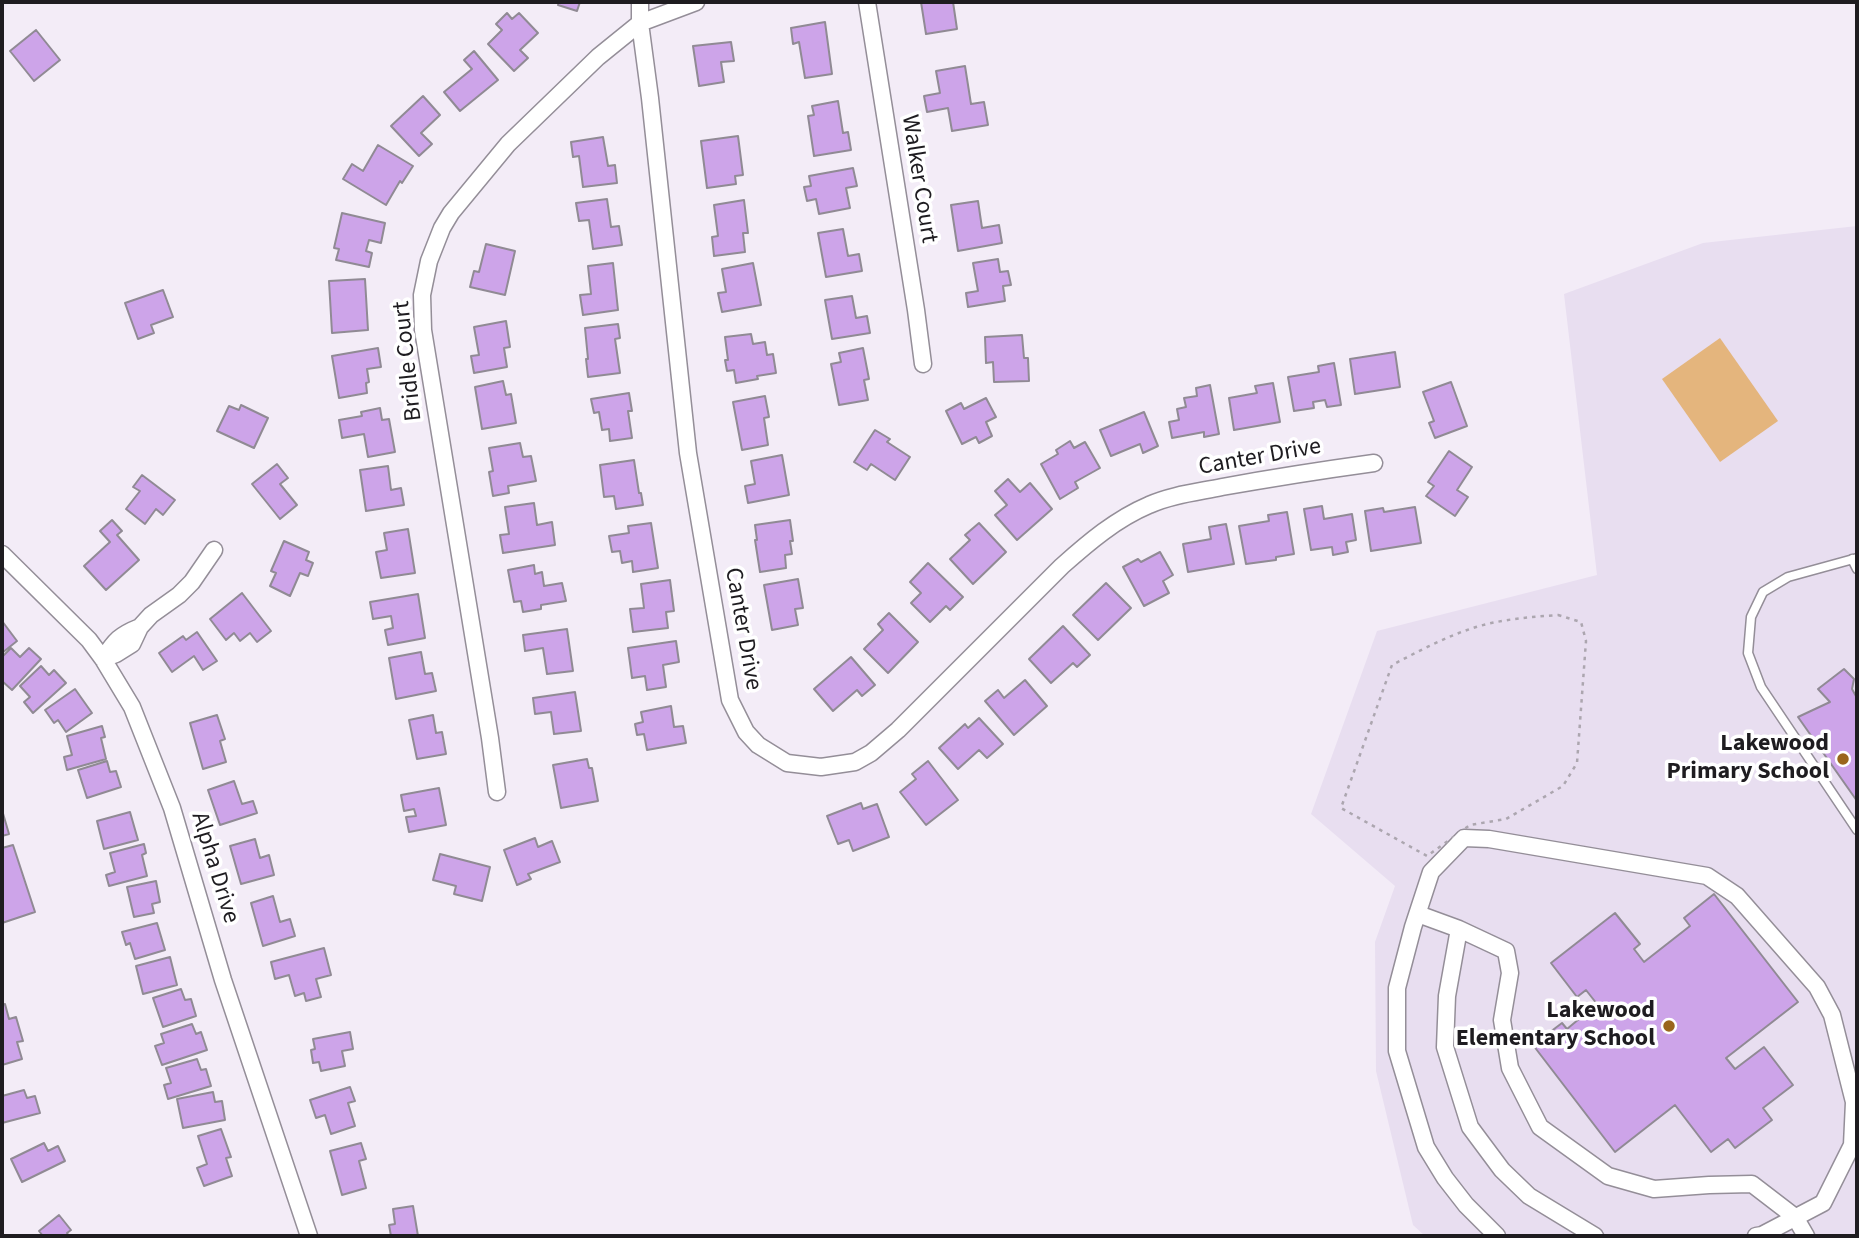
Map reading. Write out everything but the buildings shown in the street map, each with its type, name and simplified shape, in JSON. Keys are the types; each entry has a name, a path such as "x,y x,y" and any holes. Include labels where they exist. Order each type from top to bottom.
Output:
{"street":[{"name":"Canter Drive","path":"640,2 640,23 688,453 730,700 746,732 758,745 787,763 821,767 855,762 871,753 898,730 1089,542 1151,503 1290,474 1374,463"},
{"name":"Bridle Court","path":"497,792 423,330 422,295 429,261 451,213 508,144 598,58 640,23 696,2"},
{"name":"Walker Court","path":"867,2 923,363"},
{"path":"103,659 132,645 140,627 192,582 214,550"},
{"name":"Alpha Drive","path":"2,554 89,640 132,708 172,807 223,980 309,1236"},
{"path":"1497,1236 1466,1205 1426,1147 1397,1051 1397,988 1431,872 1464,838 1489,839 1707,876 1737,896 1816,987 1832,1015 1854,1102 1852,1145 1823,1203 1756,1236"},
{"path":"1418,914 1506,951 1510,973 1502,1020 1510,1068 1541,1127 1608,1176 1654,1189 1752,1184 1796,1217 1806,1236"},
{"path":"1459,929 1447,996 1445,1047 1470,1127 1502,1170 1529,1196 1595,1236"}],"lane":[{"path":"1857,569 1854,559 1788,576 1763,592 1751,617 1748,653 1761,687 1857,830"}],"path":[{"path":"1558,615 1581,622 1586,641 1577,763 1563,786 1506,819 1470,825 1427,856 1342,808 1392,666 1435,643 1476,627 1514,618 1558,615"}],"shaded area":[{"path":"1857,226 1857,1236 1425,1236 1413,1225 1376,1071 1375,942 1395,886 1311,814 1377,631 1597,575 1564,294 1703,243"},
{"path":"1720,338 1778,421 1720,462 1662,379"}],"place":[{"name":"Lakewood Primary School","path":"1843,759"},
{"name":"Lakewood Elementary School","path":"1669,1026"}]}
